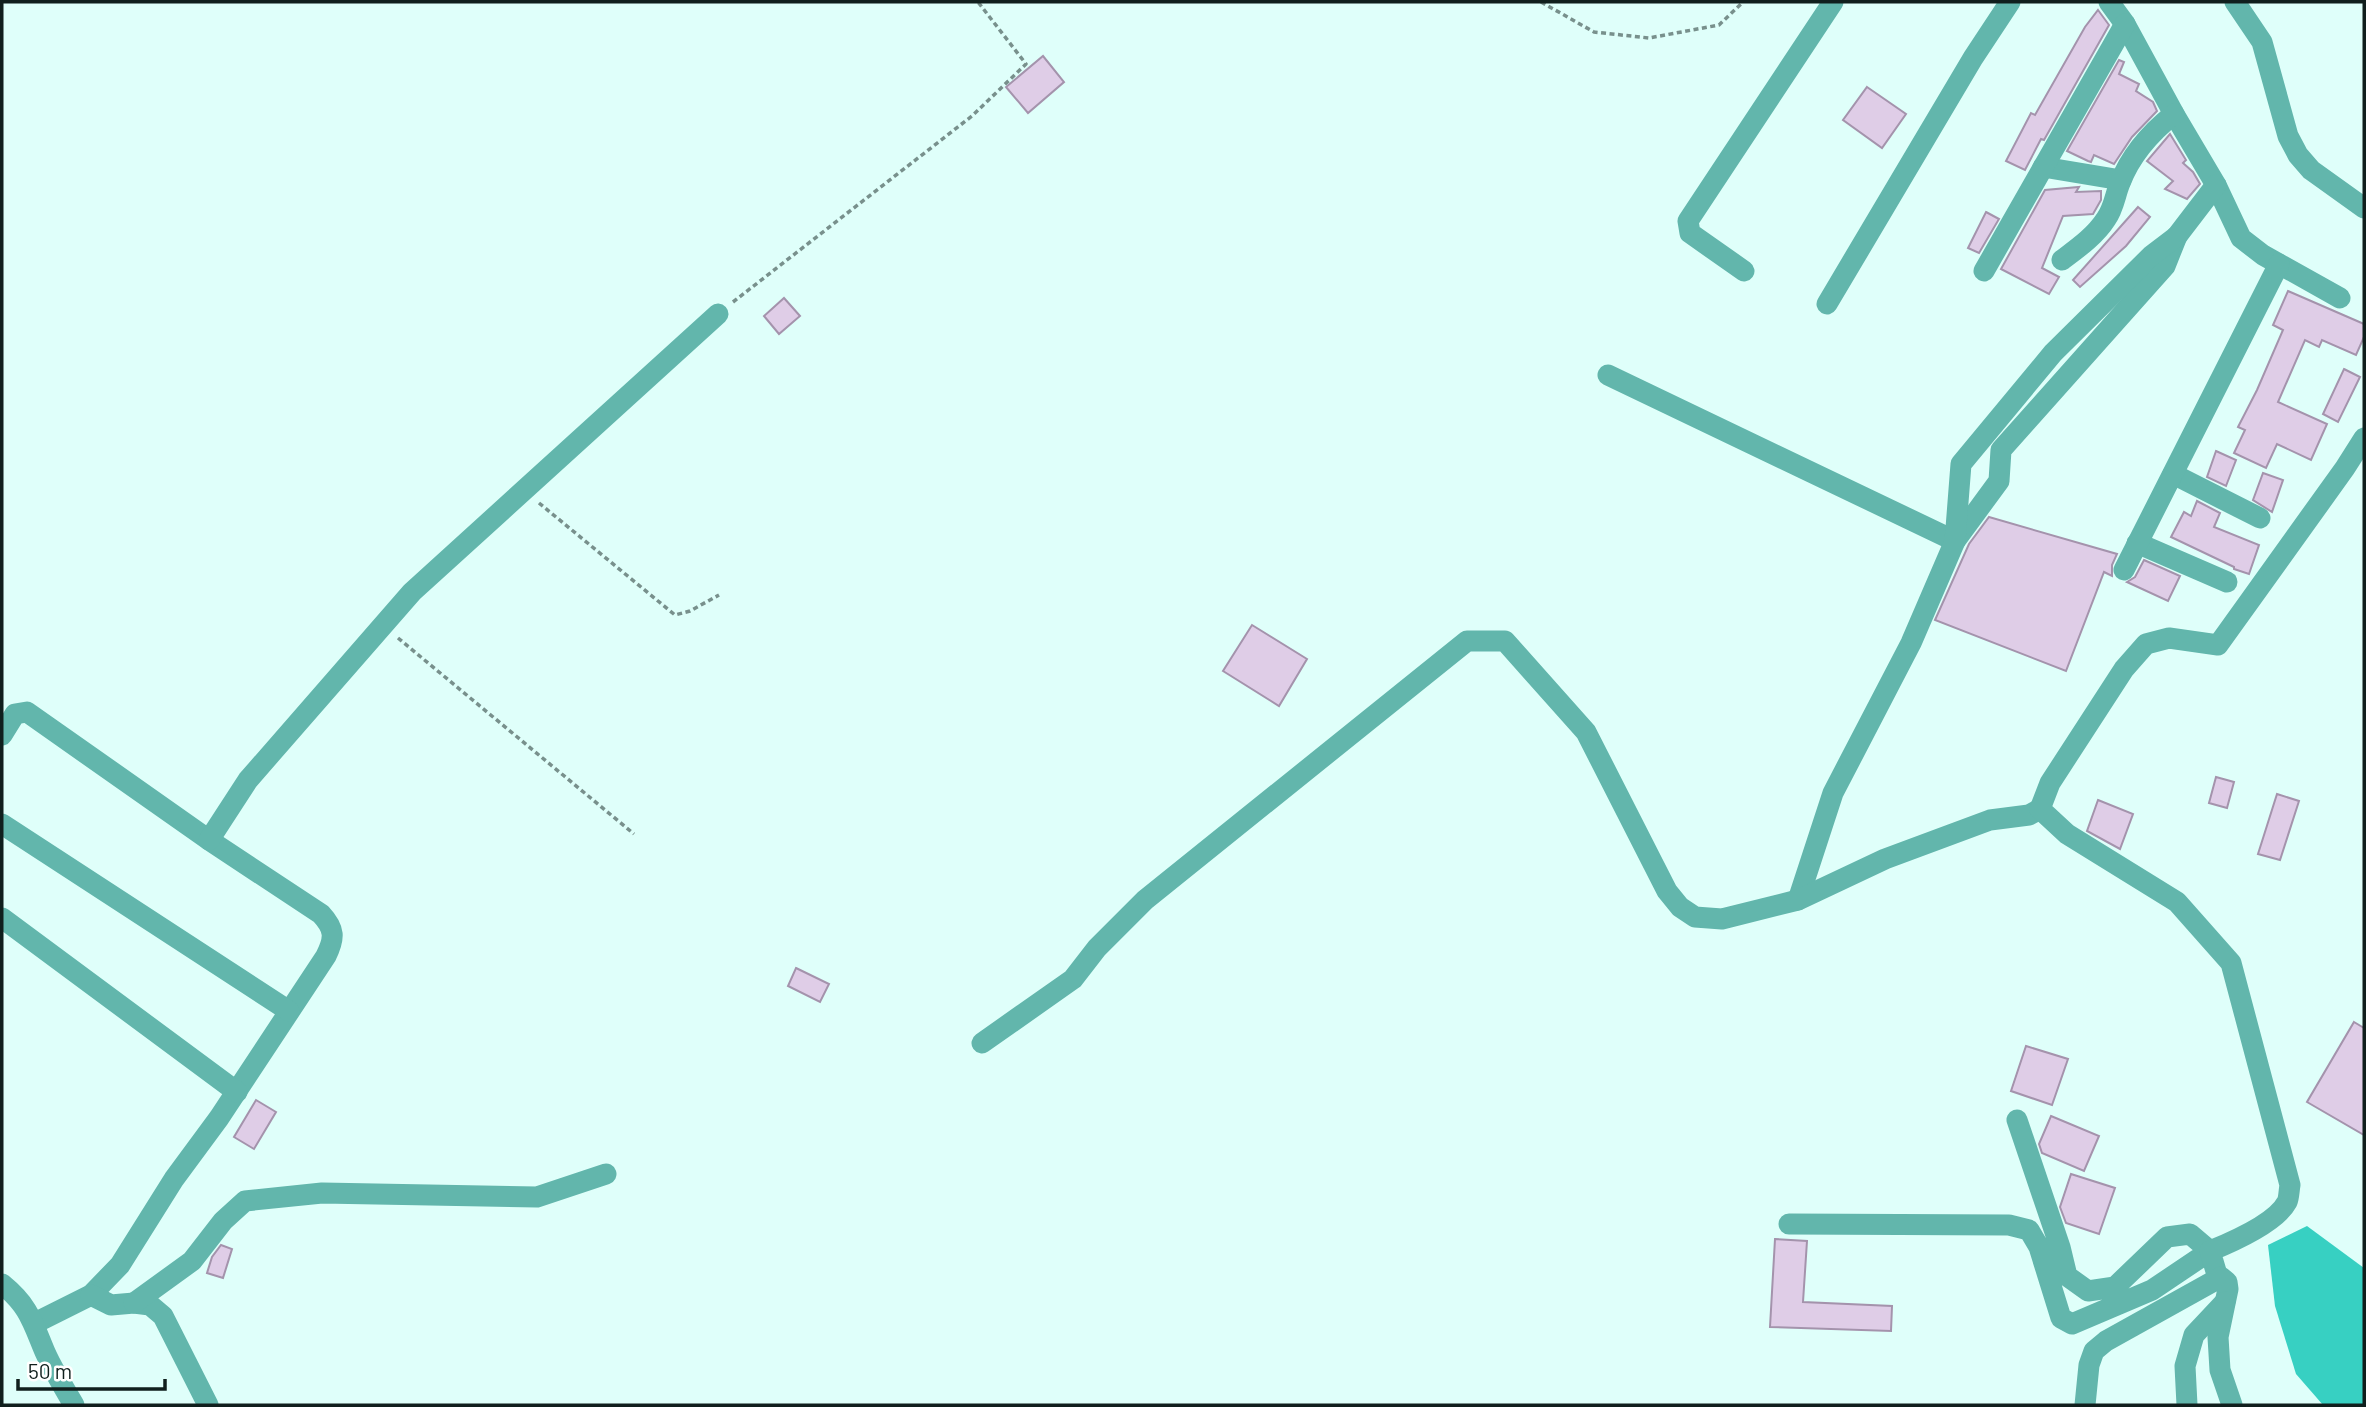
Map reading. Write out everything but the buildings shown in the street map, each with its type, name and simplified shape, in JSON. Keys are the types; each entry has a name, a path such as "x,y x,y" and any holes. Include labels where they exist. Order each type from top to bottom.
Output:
{"street":[{"path":"1744,271 1690,233 1688,221 1833,2"},
{"path":"1828,304 1973,58 2010,2"},
{"path":"2109,2 2125,24 2216,185 2241,238 2278,264 2340,298"},
{"path":"2235,2 2262,42 2288,136 2298,155 2311,170 2364,208"},
{"path":"1983,271 2125,24"},
{"path":"2062,260 2095,234 2108,217 2121,180 2141,145 2154,129 2174,114"},
{"path":"2043,167 2121,180"},
{"path":"1955,541 1961,464 2053,353 2152,255 2177,236 2216,185"},
{"path":"1798,900 1833,793 1911,643 1955,541 1999,481 2001,450 2165,266 2177,236"},
{"path":"2123,570 2278,264"},
{"path":"209,840 248,780 412,592 718,314"},
{"path":"1608,375 1955,541"},
{"path":"982,1043 1073,979 1097,948 1145,901 1467,641 1505,641 1586,732 1667,891 1680,907 1695,917 1722,919 1798,900 1885,859 1976,825 1990,820 2029,815 2040,808 2050,783 2124,669 2146,644 2169,638 2218,645 2364,438"},
{"path":"2173,474 2260,518"},
{"path":"2137,543 2227,582"},
{"path":"2,735 15,714 27,712 209,840 321,914 331,925 334,937 237,1092 174,1179 120,1265 91,1296 35,1323"},
{"path":"1789,1224 2009,1225 2029,1230 2039,1247 2061,1318 2071,1324 2152,1290 2210,1251 2231,1243 2274,1217 2287,1201 2290,1185 2231,962 2177,902 2067,834 2040,808"},
{"path":"2,824 289,1011"},
{"path":"2,918 237,1092"},
{"path":"2017,1120 2060,1247 2067,1276 2088,1291 2115,1287 2167,1237 2190,1234 2210,1251 2218,1278"},
{"path":"134,1303 192,1261 222,1221 245,1201 322,1193 537,1197 606,1174"},
{"path":"2085,1405 2089,1365 2094,1351 2106,1341 2221,1277 2227,1282 2218,1337 2220,1370 2232,1405"},
{"path":"2,1284 18,1297 35,1323 46,1353 74,1405"},
{"path":"91,1296 111,1306 134,1303 150,1305 163,1316 208,1405"},
{"path":"2187,1405 2185,1366 2194,1335 2225,1302"}],"path":[{"path":"718,314 972,116 1026,64 978,2"},
{"path":"1541,2 1594,32 1649,38 1719,25 1743,2"},
{"path":"524,490 676,615 719,596"},
{"path":"383,626 634,834"}],"water":[{"path":"2307,1226 2364,1268 2364,1405 2323,1405 2296,1374 2275,1306 2268,1245"}]}
